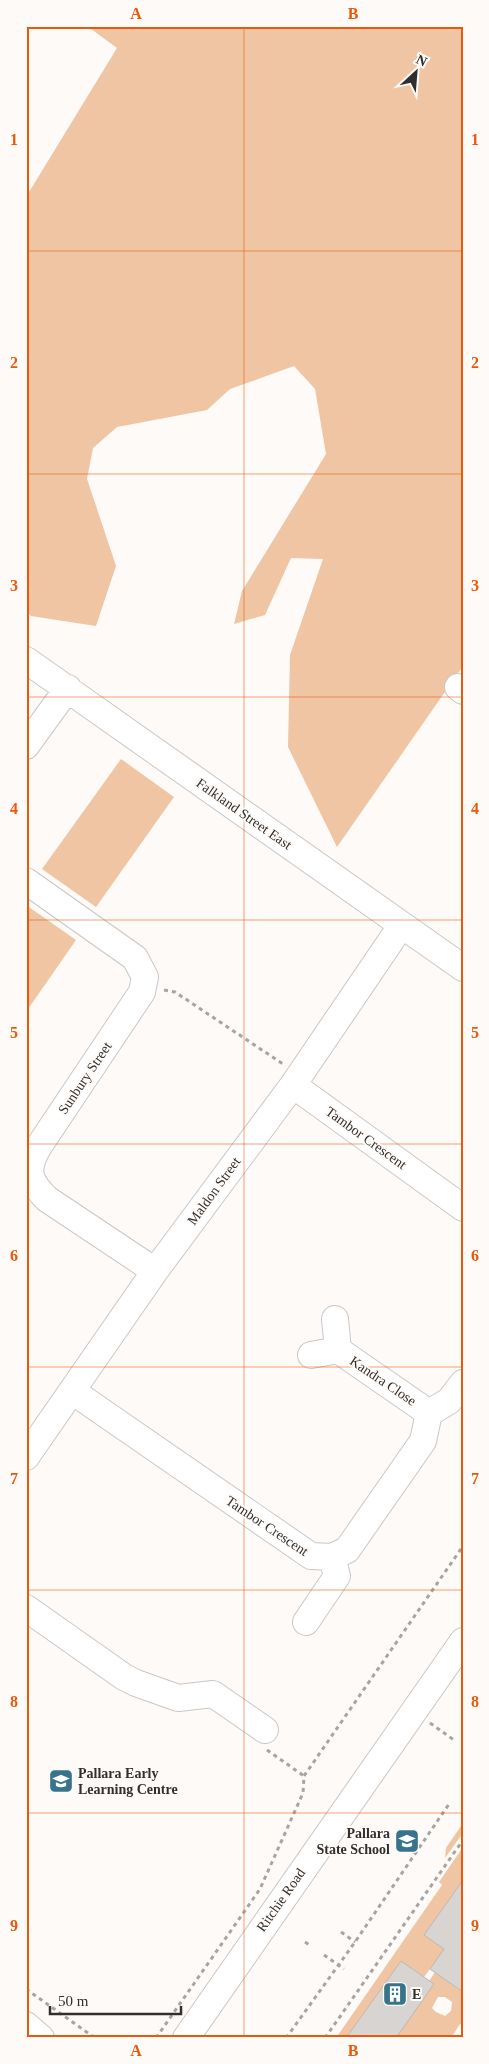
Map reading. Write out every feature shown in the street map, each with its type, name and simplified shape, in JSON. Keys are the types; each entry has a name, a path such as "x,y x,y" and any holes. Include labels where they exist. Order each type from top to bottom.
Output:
{"street":[{"name":"Falkland Street East","path":"26,660 463,968"},
{"path":"26,746 68,688"},
{"name":"Sunbury Street","path":"26,881 135,958 145,977 142,992 30,1161 31,1176 36,1188 47,1199 155,1271"},
{"name":"Maldon Street","path":"26,1456 155,1271 293,1085 401,926"},
{"name":"Tambor Crescent","path":"293,1085 463,1208"},
{"name":"Kandra Close","path":"335,1319 338,1350"},
{"name":"Kandra Close","path":"310,1355 338,1350 429,1413"},
{"path":"306,1622 337,1576 332,1557 347,1550 422,1441 429,1413 449,1401 463,1384"},
{"name":"Tambor Crescent","path":"72,1391 311,1556 332,1557"},
{"path":"26,1608 124,1677 178,1698 213,1694 265,1730"},
{"name":"Ritchie Road","path":"186,2038 463,1640"},
{"path":"26,2025 41,2038"}],"path":[{"path":"156,2038 260,1888 303,1793 304,1776 463,1546"},
{"path":"430,1723 454,1740"},
{"path":"265,1730 259,1744 304,1776"},
{"path":"286,2038 339,1966 449,1804"},
{"path":"324,2038 463,1840"},
{"path":"341,1932 355,1942"},
{"path":"305,1942 311,1946"},
{"path":"324,1955 344,1969"},
{"path":"358,1979 363,1982"},
{"path":"26,1989 95,2038"}],"shaded area":[{"path":"87,26 463,26 463,666 337,847 288,747 290,655 323,559 291,558 265,615 234,624 242,591 326,454 315,389 294,366 230,389 207,410 117,427 93,448 87,479 116,566 96,626 31,616 26,611 26,197 117,48"},
{"path":"121,759 174,797 96,907 42,869"},
{"path":"26,905 76,940 26,1012"},
{"path":"463,1823 463,1833 445,1858 446,1848"},
{"path":"463,1847 463,1880 424,1935 463,1962 435,1962 424,1977 401,1961 346,2038 336,2038 442,1885 439,1882"},
{"path":"435,1972 458,1989 463,1987 463,2025 460,2024 451,2038 403,2038 398,2034 434,1984 429,1981","holes":["438,1997 445,1997 452,2002 451,2011 445,2016 432,2008"]}],"building":[{"path":"463,1880 463,1992 430,1969 444,1949 424,1935"},
{"path":"401,1961 434,1984 396,2038 346,2038"}],"place":[{"name":"Pallara Early Learning Centre","path":"61,1781"},
{"name":"Pallara State School","path":"407,1841"},
{"name":"E","path":"395,1994"}]}
